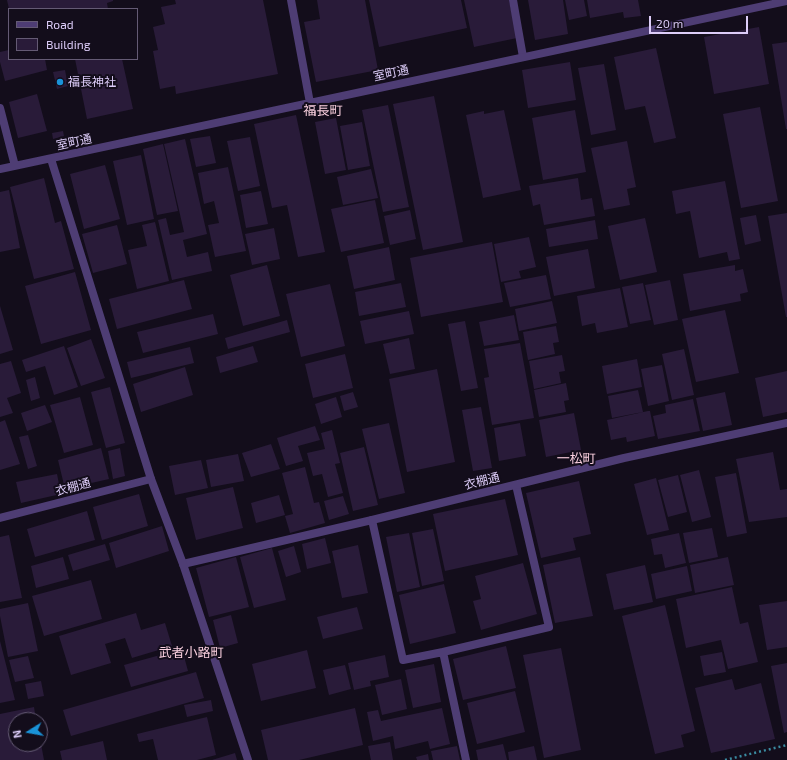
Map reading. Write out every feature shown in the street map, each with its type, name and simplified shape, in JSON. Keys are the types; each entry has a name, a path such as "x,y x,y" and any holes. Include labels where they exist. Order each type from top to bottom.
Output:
{"street":[{"path":"291,0 310,103"},
{"path":"513,0 523,57"},
{"name":"室町通","path":"0,169 787,2"},
{"path":"0,108 15,166"},
{"path":"51,159 151,479 183,564 248,760"},
{"name":"衣棚通","path":"183,564 372,520 624,458 787,423"},
{"name":"衣棚通","path":"0,518 151,479"},
{"path":"372,520 403,660 549,627 516,485"},
{"path":"443,652 466,760"}],"path":[{"path":"725,760 787,745"}],"building":[{"path":"7,0 113,0 107,3 108,8 9,8"},
{"path":"175,0 263,0 278,74 176,94 175,86 160,89 153,51 158,50 153,27 165,24 161,7 176,4"},
{"path":"317,0 365,0 378,70 316,82 304,22 320,19"},
{"path":"369,0 461,0 467,28 379,47"},
{"path":"464,0 509,0 517,38 474,47"},
{"path":"528,0 563,0 568,34 535,40"},
{"path":"565,0 584,0 587,16 569,20"},
{"path":"587,0 638,0 641,16 624,18 623,12 590,18"},
{"path":"759,27 769,84 714,94 704,37"},
{"path":"787,42 787,129 786,129 772,44"},
{"path":"656,48 676,138 654,143 645,106 625,110 614,57"},
{"path":"8,50 8,60 45,60 47,70 5,81 0,62 0,52"},
{"path":"75,60 122,60 133,109 87,119"},
{"path":"570,62 576,100 528,108 522,70"},
{"path":"604,64 616,130 591,135 578,68"},
{"path":"65,70 68,86 57,89 53,72"},
{"path":"37,94 47,131 18,138 9,102"},
{"path":"434,96 463,242 423,250 393,104"},
{"path":"388,105 409,207 383,212 362,110"},
{"path":"760,107 778,201 741,208 723,114"},
{"path":"504,110 521,190 483,198 466,115 484,111 484,114"},
{"path":"575,110 586,172 543,180 532,118"},
{"path":"296,115 325,252 298,257 287,205 272,208 254,124"},
{"path":"336,118 346,170 325,174 315,122"},
{"path":"362,122 370,166 348,170 340,126"},
{"path":"63,131 64,136 53,139 52,133"},
{"path":"210,136 216,163 196,167 190,139"},
{"path":"250,137 260,186 238,191 227,141"},
{"path":"185,139 207,234 183,240 187,257 208,252 212,271 172,280 158,220 166,218 170,235 184,232 164,144"},
{"path":"627,141 636,187 627,189 630,205 604,210 591,148"},
{"path":"163,144 178,211 157,215 143,149"},
{"path":"141,155 154,219 127,225 113,161"},
{"path":"105,165 120,219 84,229 70,174"},
{"path":"228,167 246,251 215,257 208,225 219,223 214,201 204,204 198,173"},
{"path":"371,169 378,198 343,205 337,177"},
{"path":"44,178 55,223 61,221 74,269 34,279 10,187"},
{"path":"578,178 581,200 592,198 595,216 544,225 540,204 533,206 529,186"},
{"path":"725,181 740,259 729,261 727,252 699,258 690,211 676,214 672,191"},
{"path":"9,190 20,248 0,252 0,192"},
{"path":"261,191 268,224 246,228 240,195"},
{"path":"375,200 384,243 341,252 331,209"},
{"path":"410,210 416,239 390,245 384,216"},
{"path":"787,213 787,317 786,317 768,216"},
{"path":"756,215 761,241 745,245 740,218"},
{"path":"645,218 657,272 620,280 608,226"},
{"path":"595,220 598,239 549,247 546,229"},
{"path":"155,222 169,281 137,289 128,250 147,246 142,225"},
{"path":"117,225 127,264 93,273 82,234"},
{"path":"274,228 280,259 252,265 245,234"},
{"path":"529,237 536,267 519,271 521,278 501,282 494,244"},
{"path":"492,242 503,302 421,317 410,258"},
{"path":"389,247 395,280 354,289 347,256"},
{"path":"588,249 595,288 554,296 546,257"},
{"path":"267,265 280,316 243,326 230,275"},
{"path":"735,265 735,271 743,269 748,292 740,294 741,301 690,311 683,274"},
{"path":"75,272 91,330 41,344 25,286"},
{"path":"546,275 551,299 510,307 504,283"},
{"path":"184,280 192,309 117,329 109,299"},
{"path":"670,280 678,320 654,325 645,285"},
{"path":"401,283 406,307 359,316 355,292"},
{"path":"643,283 651,320 630,324 622,287"},
{"path":"330,284 345,346 301,357 286,294"},
{"path":"620,288 628,327 597,333 595,323 582,326 577,296"},
{"path":"552,301 557,323 519,331 515,309"},
{"path":"0,306 13,350 0,354"},
{"path":"725,310 739,373 696,382 682,319"},
{"path":"409,311 414,334 365,344 360,321"},
{"path":"213,314 218,334 143,353 137,332"},
{"path":"514,315 519,340 484,346 479,322"},
{"path":"287,320 290,332 228,349 225,338"},
{"path":"465,321 478,388 461,391 448,324"},
{"path":"556,326 559,342 553,343 555,354 528,360 523,332"},
{"path":"409,338 415,369 390,374 383,344"},
{"path":"91,339 105,378 81,386 67,348"},
{"path":"520,343 534,418 492,425 484,378 489,377 484,349"},
{"path":"64,346 78,387 54,395 45,366 26,372 22,360"},
{"path":"253,346 258,362 220,373 216,357"},
{"path":"190,347 194,363 131,378 127,362"},
{"path":"684,349 694,395 672,400 662,354"},
{"path":"345,354 353,388 313,398 305,364"},
{"path":"562,355 565,371 559,372 561,383 534,389 529,361"},
{"path":"637,359 642,387 607,394 602,366"},
{"path":"11,361 21,393 7,398 13,413 0,417 0,364"},
{"path":"662,365 669,401 648,406 641,369"},
{"path":"185,367 193,395 141,412 133,384"},
{"path":"437,369 455,462 407,472 389,379"},
{"path":"787,371 787,412 763,417 755,378"},
{"path":"35,377 40,398 31,401 26,380"},
{"path":"566,383 569,400 564,401 566,412 539,417 534,390"},
{"path":"110,387 125,443 106,448 91,392"},
{"path":"638,390 643,412 612,418 608,396"},
{"path":"353,392 358,407 344,411 340,396"},
{"path":"725,392 732,425 703,431 696,398"},
{"path":"80,397 93,445 64,453 50,405"},
{"path":"336,397 342,417 321,424 315,404"},
{"path":"693,399 700,431 658,439 653,416 666,413 665,405"},
{"path":"45,405 52,422 27,431 21,413"},
{"path":"481,407 492,468 473,471 462,410"},
{"path":"650,411 655,436 627,442 626,437 611,440 607,420"},
{"path":"574,413 581,450 546,457 539,420"},
{"path":"5,420 20,464 0,470 0,422"},
{"path":"389,423 405,493 379,499 362,429"},
{"path":"520,423 526,456 499,461 494,428"},
{"path":"315,426 320,440 298,446 303,461 286,466 277,438"},
{"path":"332,430 340,463 335,464 343,493 328,497 322,474 313,476 307,453 325,449 321,433"},
{"path":"28,435 37,466 28,469 19,437"},
{"path":"271,444 280,469 251,477 242,453"},
{"path":"364,447 378,505 353,511 340,453"},
{"path":"101,448 109,479 65,489 58,460"},
{"path":"120,448 125,476 113,479 108,451"},
{"path":"773,452 780,490 787,489 787,517 749,522 736,459"},
{"path":"238,454 244,481 211,487 206,460"},
{"path":"201,460 208,488 175,495 169,466"},
{"path":"305,467 314,503 319,502 325,523 290,533 285,516 293,514 282,473"},
{"path":"699,470 711,517 692,522 680,475"},
{"path":"736,473 747,533 727,537 715,477"},
{"path":"57,474 61,494 21,503 16,482"},
{"path":"678,475 687,512 668,517 658,480"},
{"path":"656,478 669,530 647,535 634,484"},
{"path":"579,481 591,534 573,538 576,550 541,558 526,493"},
{"path":"233,487 243,528 196,540 186,498"},
{"path":"139,494 148,526 102,540 93,507"},
{"path":"279,495 285,515 256,523 251,503"},
{"path":"343,496 349,514 329,520 324,501"},
{"path":"505,499 518,555 445,571 433,514"},
{"path":"87,511 95,540 35,557 27,529"},
{"path":"162,526 169,551 116,568 109,543"},
{"path":"712,528 718,557 689,563 683,533"},
{"path":"433,529 444,581 422,586 412,533"},
{"path":"409,533 420,587 397,592 386,537"},
{"path":"679,533 686,563 665,568 662,554 654,555 651,539"},
{"path":"9,535 22,598 0,602 0,537"},
{"path":"325,538 331,563 307,569 302,544"},
{"path":"105,544 110,560 73,571 68,555"},
{"path":"358,545 368,593 342,598 332,551"},
{"path":"294,546 301,572 286,577 278,551"},
{"path":"272,548 286,600 254,608 240,557"},
{"path":"63,557 69,579 36,588 31,566"},
{"path":"236,557 249,607 209,617 196,568"},
{"path":"580,557 593,616 555,623 543,565"},
{"path":"728,557 734,585 695,593 690,565"},
{"path":"523,563 537,614 481,630 473,601 481,599 475,576"},
{"path":"645,565 653,602 614,610 606,574"},
{"path":"687,566 692,591 656,599 651,574"},
{"path":"91,580 102,619 44,636 32,596"},
{"path":"444,584 456,633 410,644 399,595"},
{"path":"732,587 740,624 748,622 758,662 728,669 721,640 686,648 676,599"},
{"path":"787,601 787,647 767,650 759,605"},
{"path":"28,603 38,651 8,657 0,609"},
{"path":"665,605 695,731 681,735 684,747 655,754 622,616"},
{"path":"357,607 363,629 323,639 317,617"},
{"path":"136,613 141,630 165,623 172,646 132,658 125,638 105,644 111,663 71,675 59,636"},
{"path":"231,615 238,643 220,648 213,620"},
{"path":"0,641 15,700 0,703"},
{"path":"506,646 516,688 463,700 453,659"},
{"path":"561,648 581,750 544,758 523,655"},
{"path":"182,649 188,671 131,687 124,665"},
{"path":"307,650 316,688 261,701 252,664"},
{"path":"722,652 726,672 704,676 700,656"},
{"path":"385,655 389,677 370,681 371,686 354,690 348,663"},
{"path":"28,656 34,678 15,682 9,660"},
{"path":"787,663 787,732 784,733 771,666"},
{"path":"434,664 441,702 413,708 405,670"},
{"path":"345,665 351,689 329,695 323,670"},
{"path":"196,672 204,698 71,736 63,710"},
{"path":"401,679 407,709 382,715 375,685"},
{"path":"732,679 735,690 761,683 775,739 711,753 695,688"},
{"path":"41,681 44,696 28,699 25,684"},
{"path":"515,691 525,732 477,744 467,703"},
{"path":"211,700 213,711 187,717 184,705"},
{"path":"34,707 35,712 10,712"},
{"path":"355,708 363,745 299,760 268,760 261,730"},
{"path":"442,708 450,744 430,749 428,741 395,749 393,736 373,741 367,712 378,710 381,721"},
{"path":"8,712 8,752 42,752 44,760 0,760 0,714"},
{"path":"207,717 216,755 197,760 158,760 153,739 139,742 137,734"},
{"path":"103,741 107,760 62,760 60,751"},
{"path":"390,742 393,760 371,760 368,746"},
{"path":"503,744 507,760 478,760 476,750"},
{"path":"457,746 460,760 433,760 431,751"},
{"path":"534,746 537,760 509,760 508,752"},
{"path":"235,753 237,760 212,760"},
{"path":"428,754 429,760 417,760 416,757"}],"place":[{"name":"福長神社","path":"60,82"}],"district":[{"name":"福長町","path":"323,111"},
{"name":"一松町","path":"576,459"},
{"name":"武者小路町","path":"191,653"}]}
